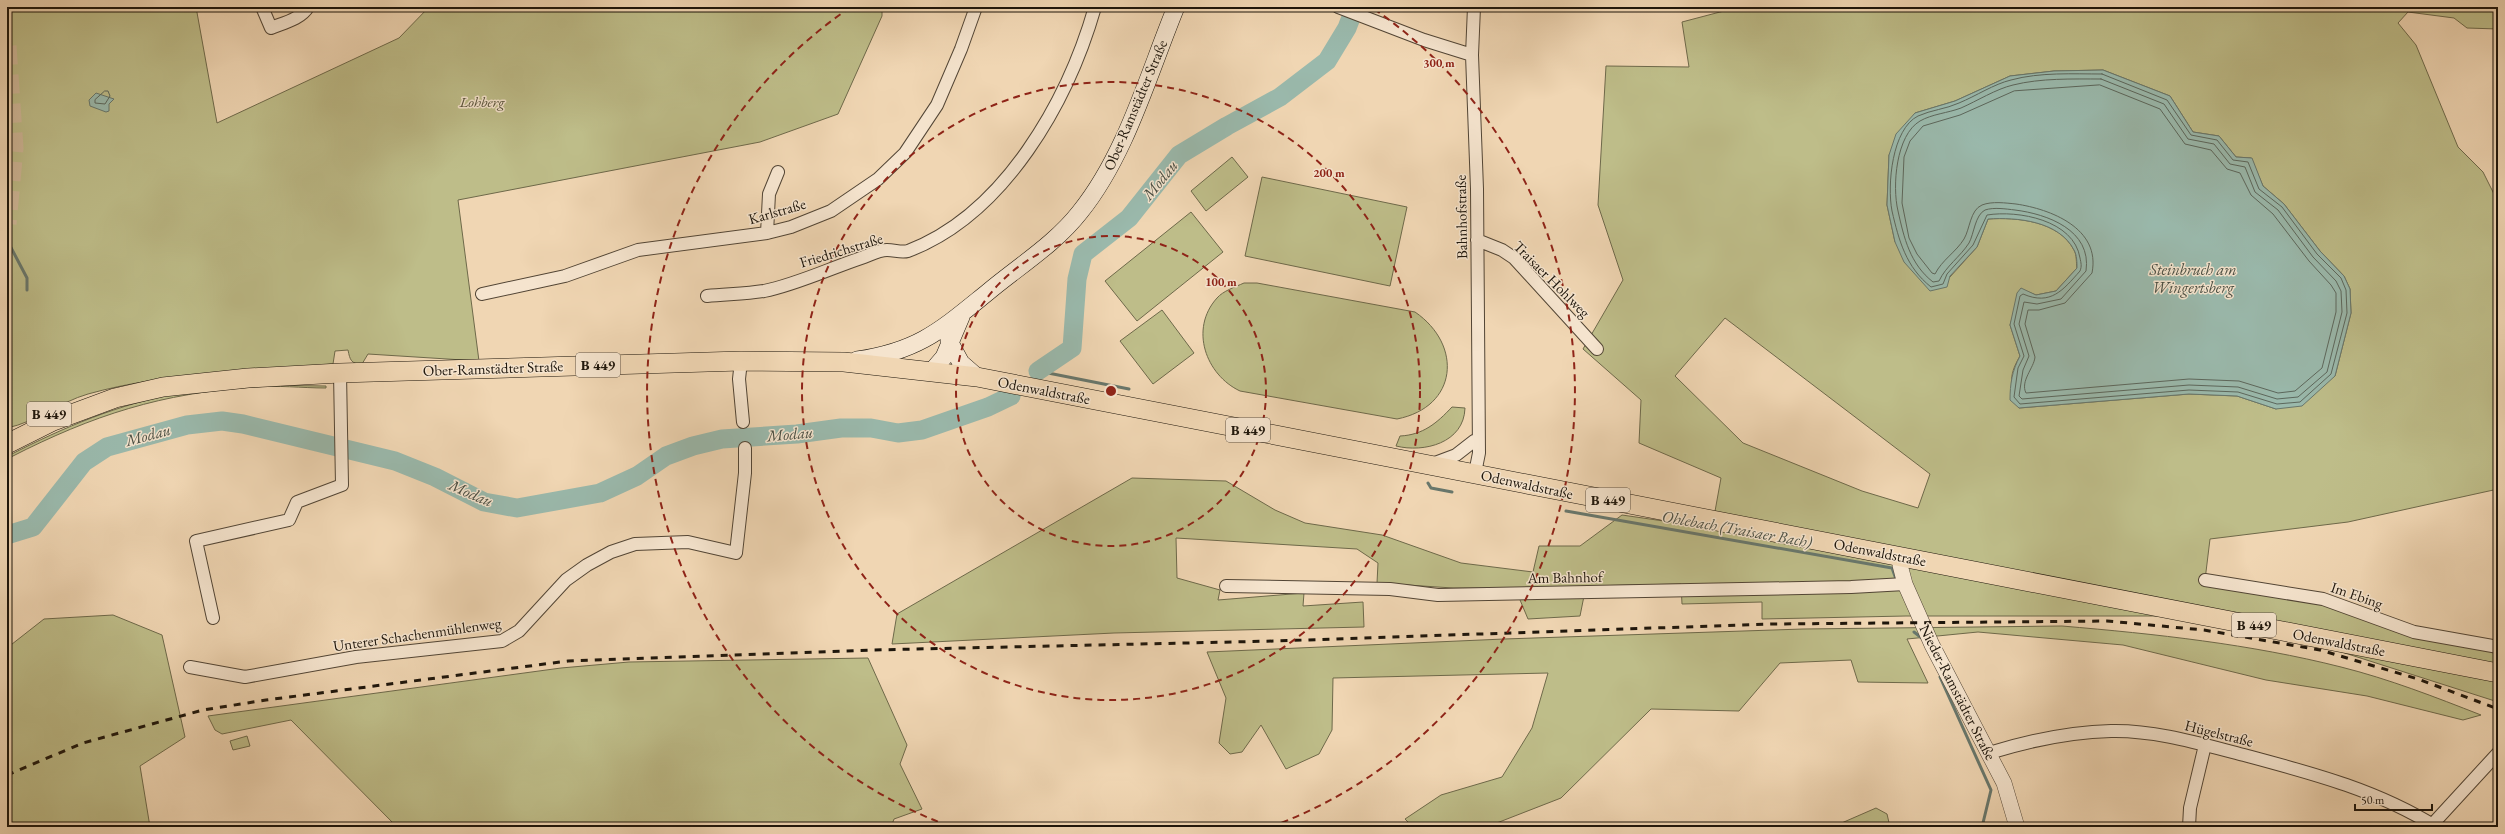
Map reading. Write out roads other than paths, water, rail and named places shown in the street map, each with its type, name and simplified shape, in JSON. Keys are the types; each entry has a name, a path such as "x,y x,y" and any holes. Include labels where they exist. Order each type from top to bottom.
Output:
{"main road":[{"name":"Ober-Ramstädter Straße","path":"8,441 59,410 94,404 163,387 248,378 340,373 741,361 844,362 932,371 931,349 945,336 964,312 1059,234 1079,214 1093,194 1118,151 1176,7"},
{"name":"Ober-Ramstädter Straße","path":"844,362 898,352 945,336"},
{"path":"945,336 961,363 977,377"},
{"name":"Odenwaldstraße","path":"932,371 977,377 1319,445 1431,464 2498,673"}],"street":[{"path":"262,7 271,28 296,17 308,7"},
{"name":"Karlstraße","path":"482,294 565,276 638,250 768,233 791,227 831,211 878,179 905,153 937,106 962,49 976,7"},
{"name":"Friedrichstraße","path":"707,296 764,290 880,251 907,251 929,240 970,213 989,197 1017,166 1035,139 1058,99 1086,38 1095,7"},
{"name":"Bahnhofstraße","path":"1474,7 1472,55 1478,240 1479,453 1475,473"},
{"path":"1340,8 1362,12 1472,55"},
{"path":"768,233 769,194 778,172"},
{"name":"Traisaer Hohlweg","path":"1478,240 1502,250 1514,258 1597,349"},
{"path":"741,361 739,379 743,422"},
{"path":"213,618 196,541 289,520 297,502 342,485 340,373"},
{"name":"Bahnhofstraße","path":"1475,473 1470,461 1478,427"},
{"path":"1431,464 1456,455 1474,441"},
{"name":"Unterer Schachenmühlenweg","path":"190,667 245,676 356,657 502,641 523,627 566,580 587,565 611,552 635,544 688,542 736,553 745,473 744,448"},
{"name":"Nieder-Ramstädter Straße","path":"1901,557 1900,565 1905,584 1932,645 2004,783 2017,827"},
{"name":"Im Ebing","path":"2205,580 2323,599 2414,632 2498,647"},
{"name":"Am Bahnhof","path":"1226,586 1390,589 1438,595 1844,588 1905,584"},
{"name":"Hügelstraße","path":"1989,753 2048,737 2111,731 2151,734 2205,745 2352,786 2372,794 2433,826"},
{"path":"2189,827 2190,808 2205,745"},
{"path":"2433,826 2498,753"}],"water":[{"name":"Steinbruch am Wingertsberg","path":"2103,70 2170,96 2193,132 2219,136 2236,157 2252,158 2263,186 2284,204 2320,251 2344,276 2350,289 2351,313 2335,376 2302,406 2276,409 2237,396 2189,394 2019,408 2010,400 2012,378 2020,356 2010,325 2017,293 2021,288 2036,295 2056,291 2077,268 2075,252 2067,240 2048,227 2036,223 2012,219 1988,219 1977,247 1950,276 1947,287 1930,291 1904,262 1895,242 1887,205 1889,155 1896,134 1915,113 1955,101 2010,76 2054,71"},
{"path":"96,93 114,99 109,104 109,111 106,112 90,106 89,100"}],"waterway":[{"name":"Modau","path":"1038,371 1072,348 1077,279 1083,254 1129,218 1179,155 1227,126 1280,97 1327,61 1347,28 1355,7"},
{"path":"7,240 27,278 27,290"},
{"name":"Ohlebach (Traisaer Bach)","path":"1038,371 1129,389"},
{"name":"Modau","path":"7,535 33,527 84,462 107,447 187,425 222,421 243,424 395,461 435,477 484,502 517,508 600,493 637,476 666,456 693,446 722,439 797,434 841,428 871,428 898,433 922,430 988,407 1011,396"},
{"name":"Ohlebach (Traisaer Bach)","path":"1428,483 1431,488 1452,492"},
{"name":"Ohlebach (Traisaer Bach)","path":"1566,511 1892,568 1896,579"},
{"name":"Ohlebach (Traisaer Bach)","path":"1914,632 1923,639"},
{"name":"Ohlebach (Traisaer Bach)","path":"1940,677 1991,790 1982,827"}],"tunnel":[{"path":"7,46 14,148 7,224"}],"railway":[{"path":"7,775 83,743 203,710 266,700 568,661 872,650 1276,641 1771,624 2107,621 2204,630 2320,650 2418,679 2498,709"}],"park label":[{"name":"Lohberg","path":"482,101"}]}
